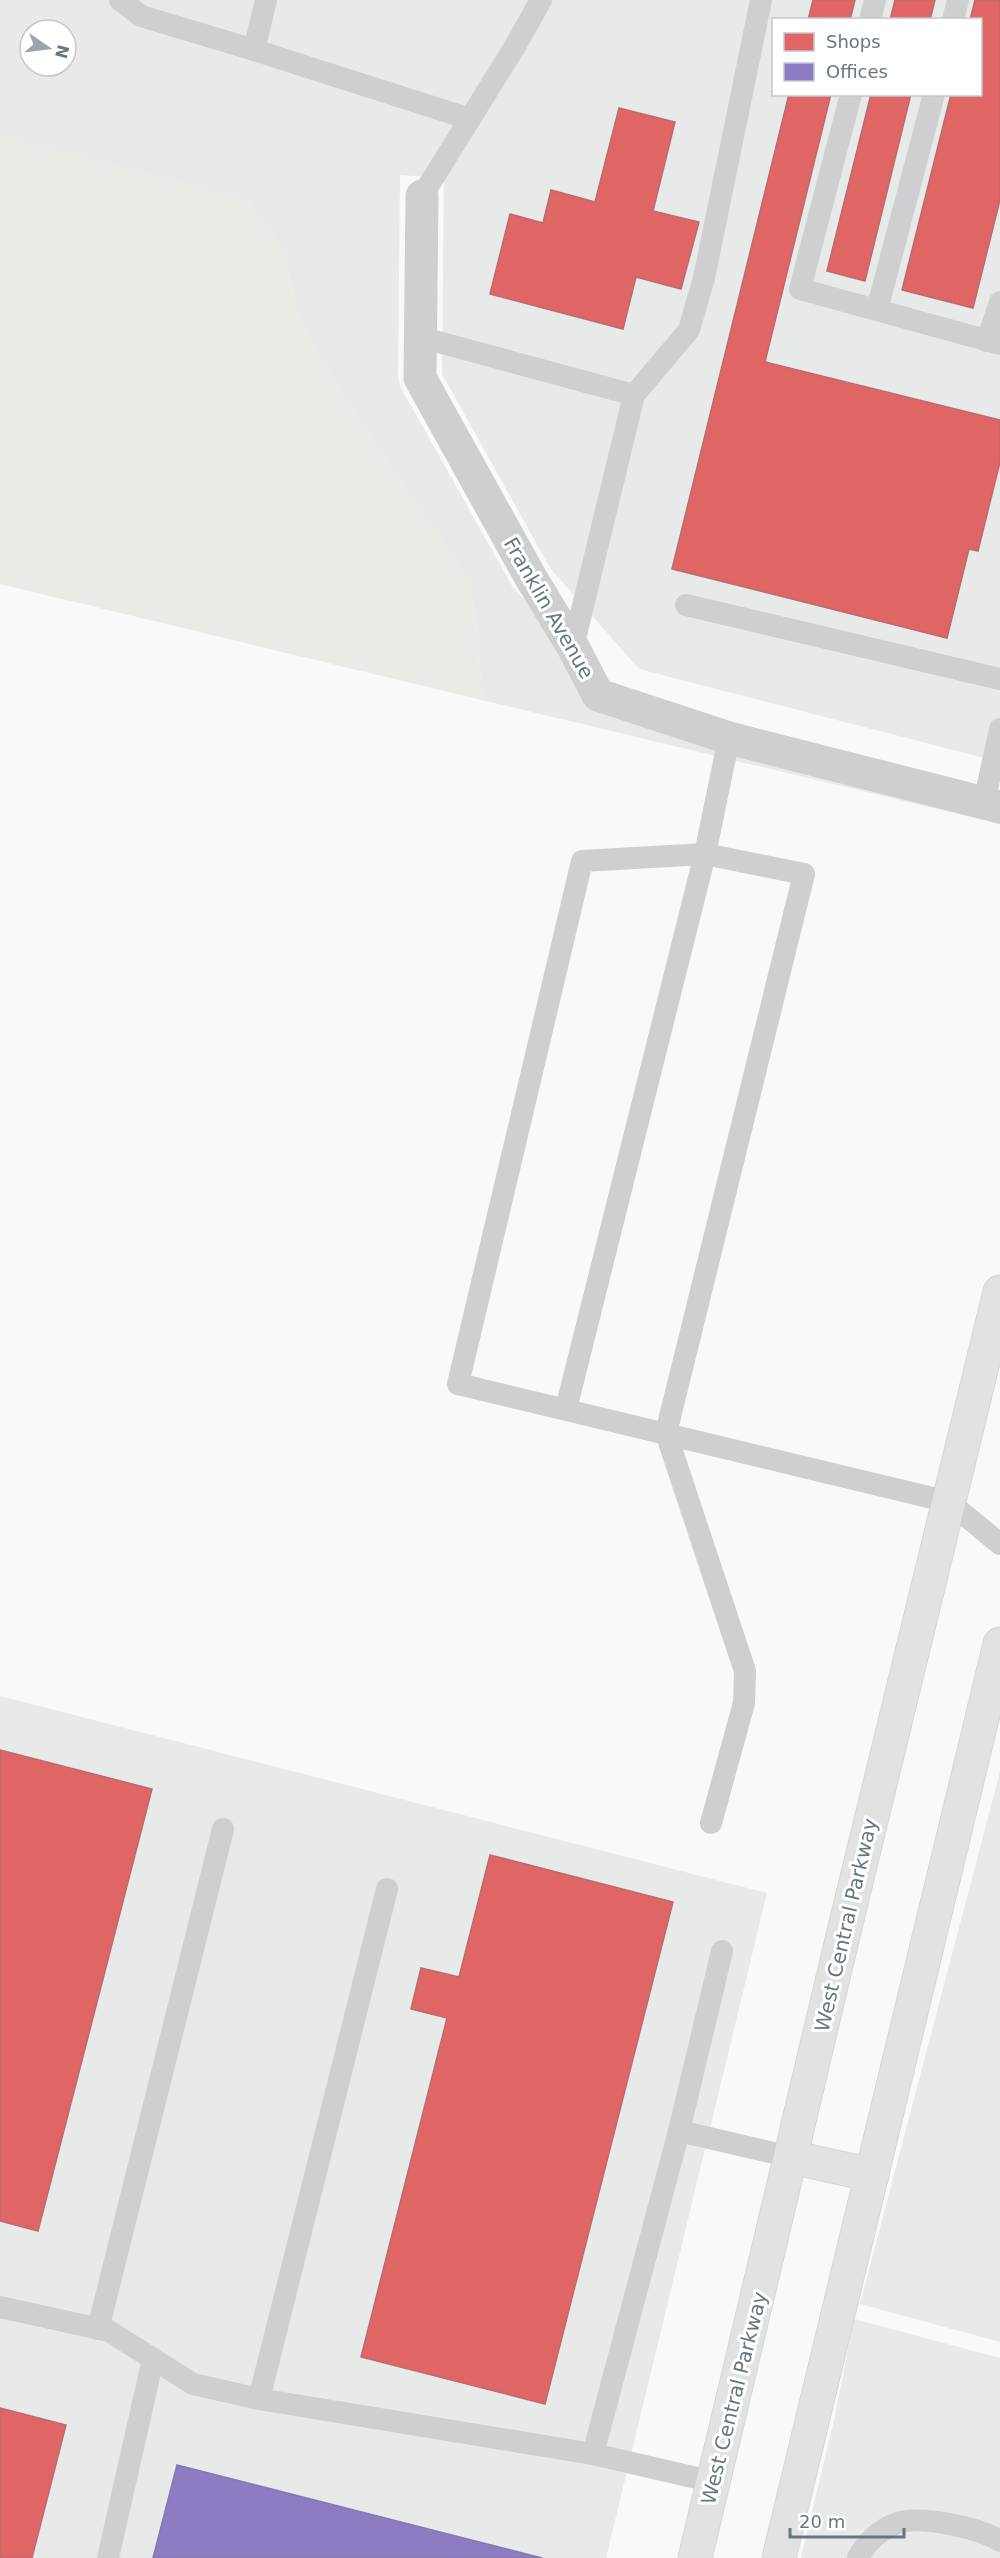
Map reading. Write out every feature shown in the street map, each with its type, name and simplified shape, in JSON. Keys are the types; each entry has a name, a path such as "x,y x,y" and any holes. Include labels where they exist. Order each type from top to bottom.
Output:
{"main road":[{"name":"West Central Parkway","path":"695,2558 1000,1292"},
{"path":"779,2558 1000,1644"},
{"path":"791,2157 872,2175"}],"street":[{"name":"Franklin Avenue","path":"422,196 420,378 598,695 729,738 992,805"}],"lane":[{"path":"120,0 141,16 470,119"},
{"path":"254,50 266,0"},
{"path":"422,196 541,0"},
{"path":"573,647 634,395 689,330 704,278 761,0"},
{"path":"870,18 875,0"},
{"path":"954,18 958,0"},
{"path":"850,96 800,290 994,343 1000,302"},
{"path":"877,310 933,96"},
{"path":"420,337 634,395"},
{"path":"686,605 1000,679"},
{"path":"992,805 1000,729"},
{"path":"566,1409 705,854 729,738"},
{"path":"711,1823 744,1703 745,1671 666,1433 804,874 705,854 582,861 458,1384 666,1433 949,1502 1000,1544"},
{"path":"98,2329 223,1829"},
{"path":"259,2399 387,1889"},
{"path":"593,2454 679,2131 722,1951"},
{"path":"679,2131 791,2157"},
{"path":"0,2307 109,2331 193,2384 259,2399 593,2454 714,2482"},
{"path":"108,2558 153,2358"},
{"path":"858,2558 875,2535 897,2523 959,2525 1000,2541"}],"shaded area":[{"path":"0,0 1000,0 1000,762 639,669 550,568 442,374 444,178 400,175 398,377 400,386 512,586 610,698 1000,803 1000,824 482,700 479,648 470,582 336,385 296,312 285,252 248,201 0,136"},
{"path":"0,136 248,201 285,252 296,312 336,385 470,582 479,648 482,700 0,584"},
{"path":"0,1696 767,1893 606,2558 0,2558"},
{"path":"1000,1772 1000,2342 860,2304"},
{"path":"854,2319 1000,2358 1000,2558 801,2558 834,2420"}],"building: Shops":[{"path":"813,0 855,0 850,18 808,18"},
{"path":"895,0 935,0 930,18 890,18"},
{"path":"975,0 1000,0 1000,200 973,308 902,290 950,96 982,96 982,18 970,18"},
{"path":"789,96 831,96 765,362 1000,420 1000,462 978,551 969,549 947,638 672,569"},
{"path":"871,96 911,96 865,281 827,271"},
{"path":"619,108 675,122 653,211 699,222 681,289 636,277 623,329 490,294 510,214 543,223 551,190 595,202"},
{"path":"0,1750 152,1789 38,2231 0,2221"},
{"path":"490,1855 673,1902 545,2404 361,2357 447,2018 411,2009 421,1968 459,1977"},
{"path":"0,2408 66,2425 32,2558 0,2558"}],"building: Offices":[{"path":"177,2465 542,2558 153,2558"}]}
